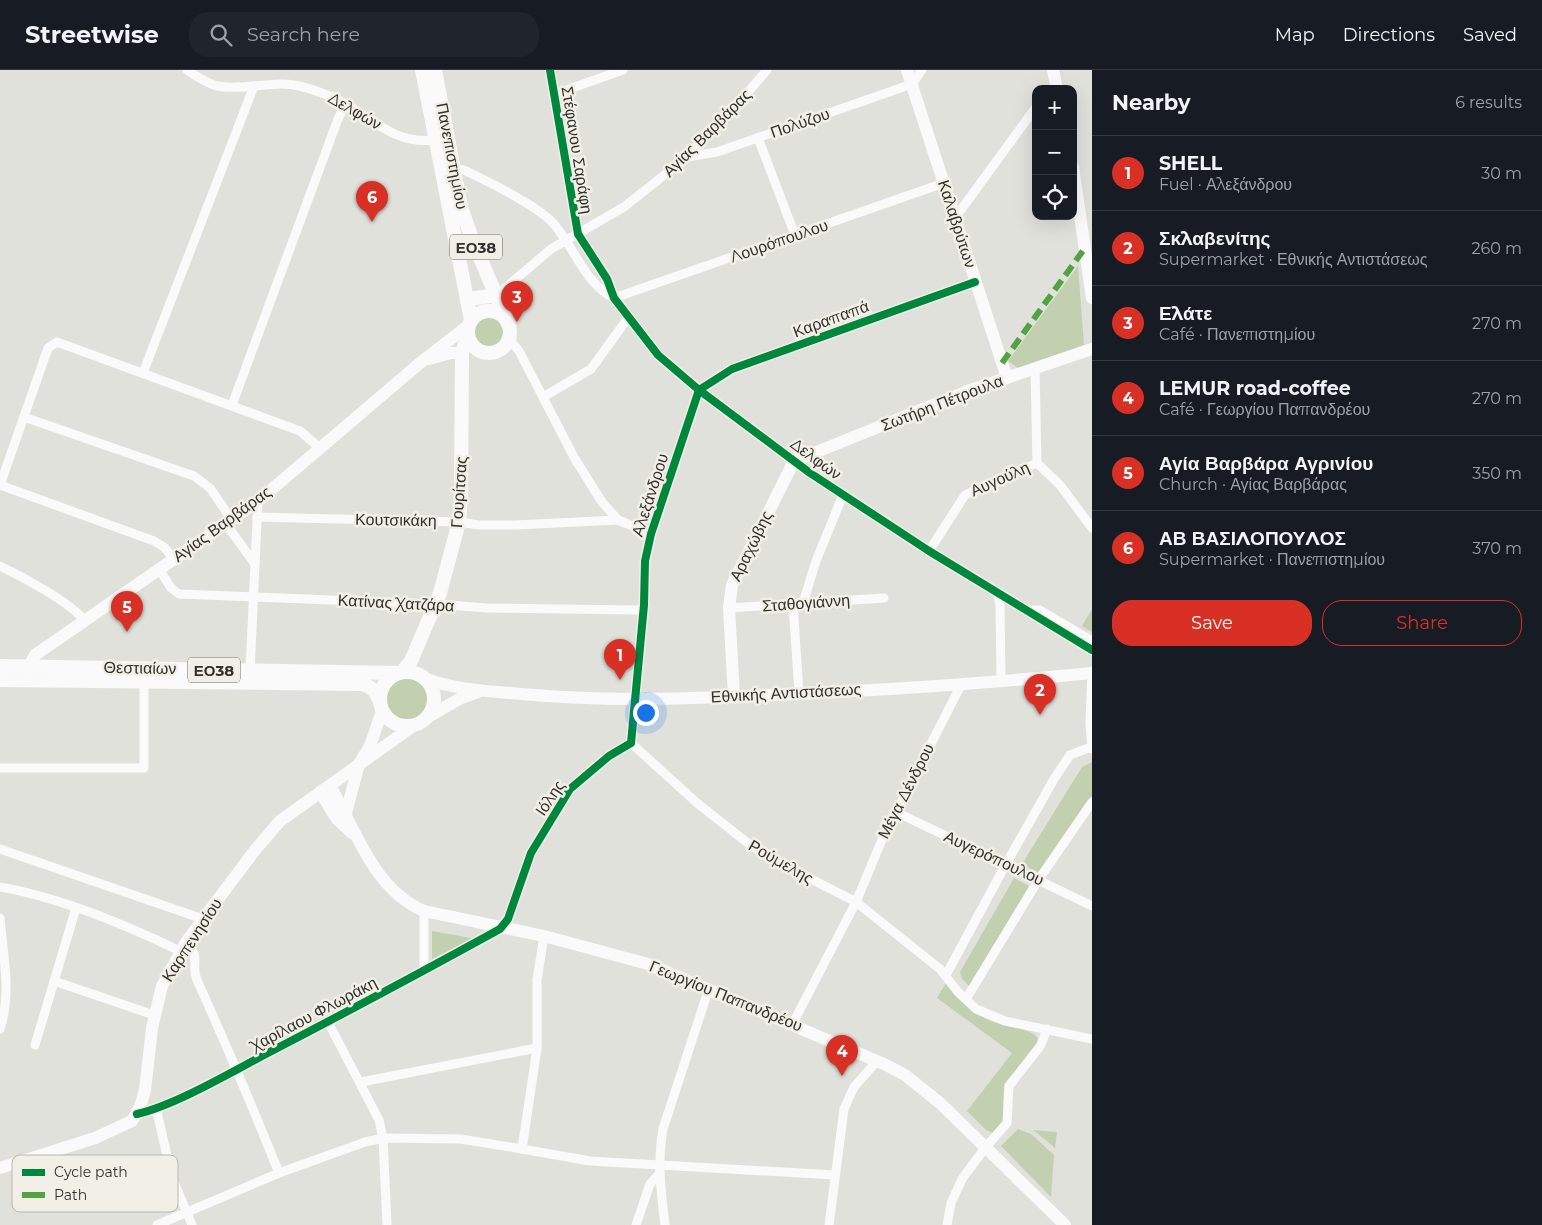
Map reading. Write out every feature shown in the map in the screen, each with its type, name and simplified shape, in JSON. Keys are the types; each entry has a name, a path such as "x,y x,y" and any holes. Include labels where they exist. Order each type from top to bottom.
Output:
{"main road":[{"name":"Πανεπιστημίου","path":"422,70 442,138"},
{"name":"Πανεπιστημίου","path":"435,70 442,138 468,299 469,326"},
{"name":"Καλαβρύτων","path":"907,70 1007,378"},
{"path":"1053,70 1056,85"},
{"name":"Πανεπιστημίου","path":"448,169 466,222 508,324"},
{"path":"1074,175 1091,279 1092,298"},
{"path":"468,299 497,295"},
{"path":"487,354 474,348 469,326 483,312 491,311 504,317 508,324"},
{"name":"ΕΟ38","path":"508,324 509,339"},
{"name":"Γουρίτσας","path":"401,672 415,652 435,604 450,559 459,522 462,497 462,353 469,326"},
{"name":"Αγίας Βαρβάρας","path":"28,673 35,655 258,501 420,363 469,326"},
{"path":"462,353 487,354 500,350 509,339"},
{"name":"Σωτήρη Πέτρουλα","path":"794,461 924,408 1092,349"},
{"name":"Αγίας Βαρβάρας","path":"420,363 435,356 462,353"},
{"name":"Αραχώβης","path":"734,697 729,608 732,585 794,461"},
{"name":"Γουρίτσας","path":"415,652 420,676"},
{"name":"Θεστιαίων","path":"0,666 28,673 144,682 362,684 369,686 376,692 381,706"},
{"name":"ΕΟ38","path":"413,726 395,724 381,706 384,684 401,672 420,676 434,692 435,701 428,717"},
{"name":"Θεστιαίων","path":"0,680 28,673 401,672"},
{"name":"Εθνικής Αντιστάσεως","path":"420,676 443,685 480,691 570,699 634,700 734,697 962,683 1092,672"},
{"name":"Εθνικής Αντιστάσεως","path":"428,717 460,698 480,691"},
{"name":"Καρπενησίου","path":"359,764 374,737 381,706"},
{"path":"413,726 428,717"},
{"name":"Καρπενησίου","path":"137,1114 144,1090 154,1015 162,986 183,946 280,821 413,726"},
{"path":"346,813 359,764"},
{"path":"325,789 346,813 358,838"},
{"path":"325,789 338,819 358,838"},
{"name":"Γεωργίου Παπανδρέου","path":"358,838 379,874 390,888 424,911 544,936 648,964 709,988 905,1075 940,1103 1065,1225"},
{"path":"39,1155 114,1130 129,1123 137,1114"},
{"path":"0,1168 12,1164"}],"street":[{"name":"Δελφών","path":"187,70 219,86 282,84 302,86 331,96 367,119 406,139 420,142 442,138"},
{"name":"Στέφανου Σαράφη","path":"550,70 578,234"},
{"path":"555,94 623,70"},
{"name":"Αγίας Βαρβάρας","path":"497,295 551,249 630,203 687,157 767,70"},
{"path":"912,84 922,70"},
{"name":"Πολύζου","path":"687,157 717,152 912,84"},
{"path":"143,373 254,86"},
{"path":"232,406 338,118 345,105"},
{"path":"955,218 1032,112"},
{"path":"758,138 795,235"},
{"name":"Δελφών","path":"448,169 473,174 544,215 552,222 598,287 614,298"},
{"name":"Λουρόπουλου","path":"614,298 944,183"},
{"path":"552,222 557,226 564,227 570,224 573,218 573,211"},
{"name":"Δελφών","path":"578,234 608,279 614,298 628,318 658,355 699,390 843,495 929,551 1092,650"},
{"name":"Καραπαπά","path":"699,390 732,369 975,282"},
{"path":"543,397 591,369 628,318"},
{"path":"509,339 519,351 584,472 606,507 618,520"},
{"path":"174,559 164,547 154,541 0,485 48,348 54,343 61,343 300,431 320,449"},
{"name":"Αυγούλη","path":"929,551 965,495 1037,463 1035,368"},
{"name":"Αλεξάνδρου","path":"634,700 644,605 645,561 651,534 699,390"},
{"path":"24,417 194,476 210,488 255,564"},
{"path":"1037,463 1060,485 1092,528"},
{"path":"803,603 816,561 843,495"},
{"path":"250,671 258,501"},
{"name":"Κουτσικάκη","path":"257,517 459,522 480,525 618,520 651,534"},
{"path":"0,566 18,575 75,611 84,620"},
{"name":"Κατίνας Χατζάρα","path":"159,569 171,588 180,594 435,604 487,608 637,610 644,605"},
{"path":"997,592 1000,605 1001,680"},
{"name":"Σταθογιάννη","path":"729,608 884,598"},
{"path":"793,604 799,693"},
{"path":"1028,610 1040,610 1092,640"},
{"path":"943,972 1070,755 1091,748 1092,672"},
{"path":"0,768 144,768 144,682"},
{"name":"Μέγα Δένδρου","path":"792,1024 856,902 896,812 962,683"},
{"path":"631,743 634,700"},
{"name":"Ρούμελης","path":"631,743 697,803 749,844 774,860 856,902 943,972 976,1009 994,1017 1092,1039"},
{"name":"Ιόλης","path":"500,928 508,919 531,853 570,789 609,756 631,743"},
{"path":"966,999 1039,879 1092,802"},
{"name":"Αυγερόπουλου","path":"896,812 1092,906"},
{"path":"0,849 203,919"},
{"path":"0,886 76,908 195,951 196,977 238,1069 279,1173"},
{"path":"36,1045 76,908"},
{"path":"424,911 424,971"},
{"path":"0,918 7,992 6,1008 0,1030"},
{"name":"Χαρίλαου Φλωράκη","path":"137,1114 156,1108 238,1069 424,971 500,928"},
{"path":"522,1149 537,1048 536,980 544,936"},
{"path":"54,981 154,1015"},
{"path":"664,1225 659,1170 663,1129 709,988"},
{"path":"328,1022 377,1114 383,1138 387,1225"},
{"path":"947,1225 956,1190 984,1148 1007,1123 1009,1086 1041,1045 1047,1030"},
{"path":"361,1082 537,1048"},
{"path":"829,1225 841,1119 847,1100 854,1087 877,1061"},
{"path":"156,1108 167,1155"},
{"path":"157,1225 279,1173 365,1142 383,1138 461,1139 590,1161 659,1170 835,1175"},
{"path":"636,1225 650,1184 659,1170"},
{"path":"178,1191 192,1225"}],"green space":[{"path":"1078,266 1084,345 1018,368 1008,361"},
{"path":"489,318 499,322 503,332 499,342 489,346 479,342 475,332 479,322"},
{"path":"1092,609 1092,632 1082,626"},
{"path":"407,677 420,681 426,687 430,700 426,713 420,719 407,723 394,719 388,713 384,700 388,687 394,681"},
{"path":"1092,762 1092,796 1039,873 1022,864 1082,767"},
{"path":"1014,878 1029,886 970,987 962,979 960,972"},
{"path":"432,931 471,938 471,939 432,959"},
{"path":"946,983 962,1002 974,1012 989,1020 1018,1028 1037,1037 1038,1045 1004,1084 1003,1123 993,1133 986,1130 967,1111 1012,1053 937,998"},
{"path":"1018,1129 1031,1134 1054,1155 1051,1197 1001,1146"},
{"path":"1033,1130 1057,1132 1055,1148"}],"marked path":[{"path":"1002,363 1085,248"}],"cycle path":[{"path":"550,70 578,234 607,279 614,298 658,355 699,390 810,473 929,551 1092,650"},
{"path":"137,1114 168,1104 201,1088 500,929 508,919 531,853 570,789 609,756 631,743 644,605 645,561 651,534 699,390 732,369 975,282"}],"place":[{"name":"ΑΒ ΒΑΣΙΛΟΠΟΥΛΟΣ","path":"372,222"},
{"name":"Ελάτε","path":"517,322"},
{"name":"Αγία Βαρβάρα Αγρινίου","path":"127,632"},
{"name":"SHELL","path":"620,680"},
{"name":"Σκλαβενίτης","path":"1040,715"},
{"name":"LEMUR road-coffee","path":"842,1076"}]}
